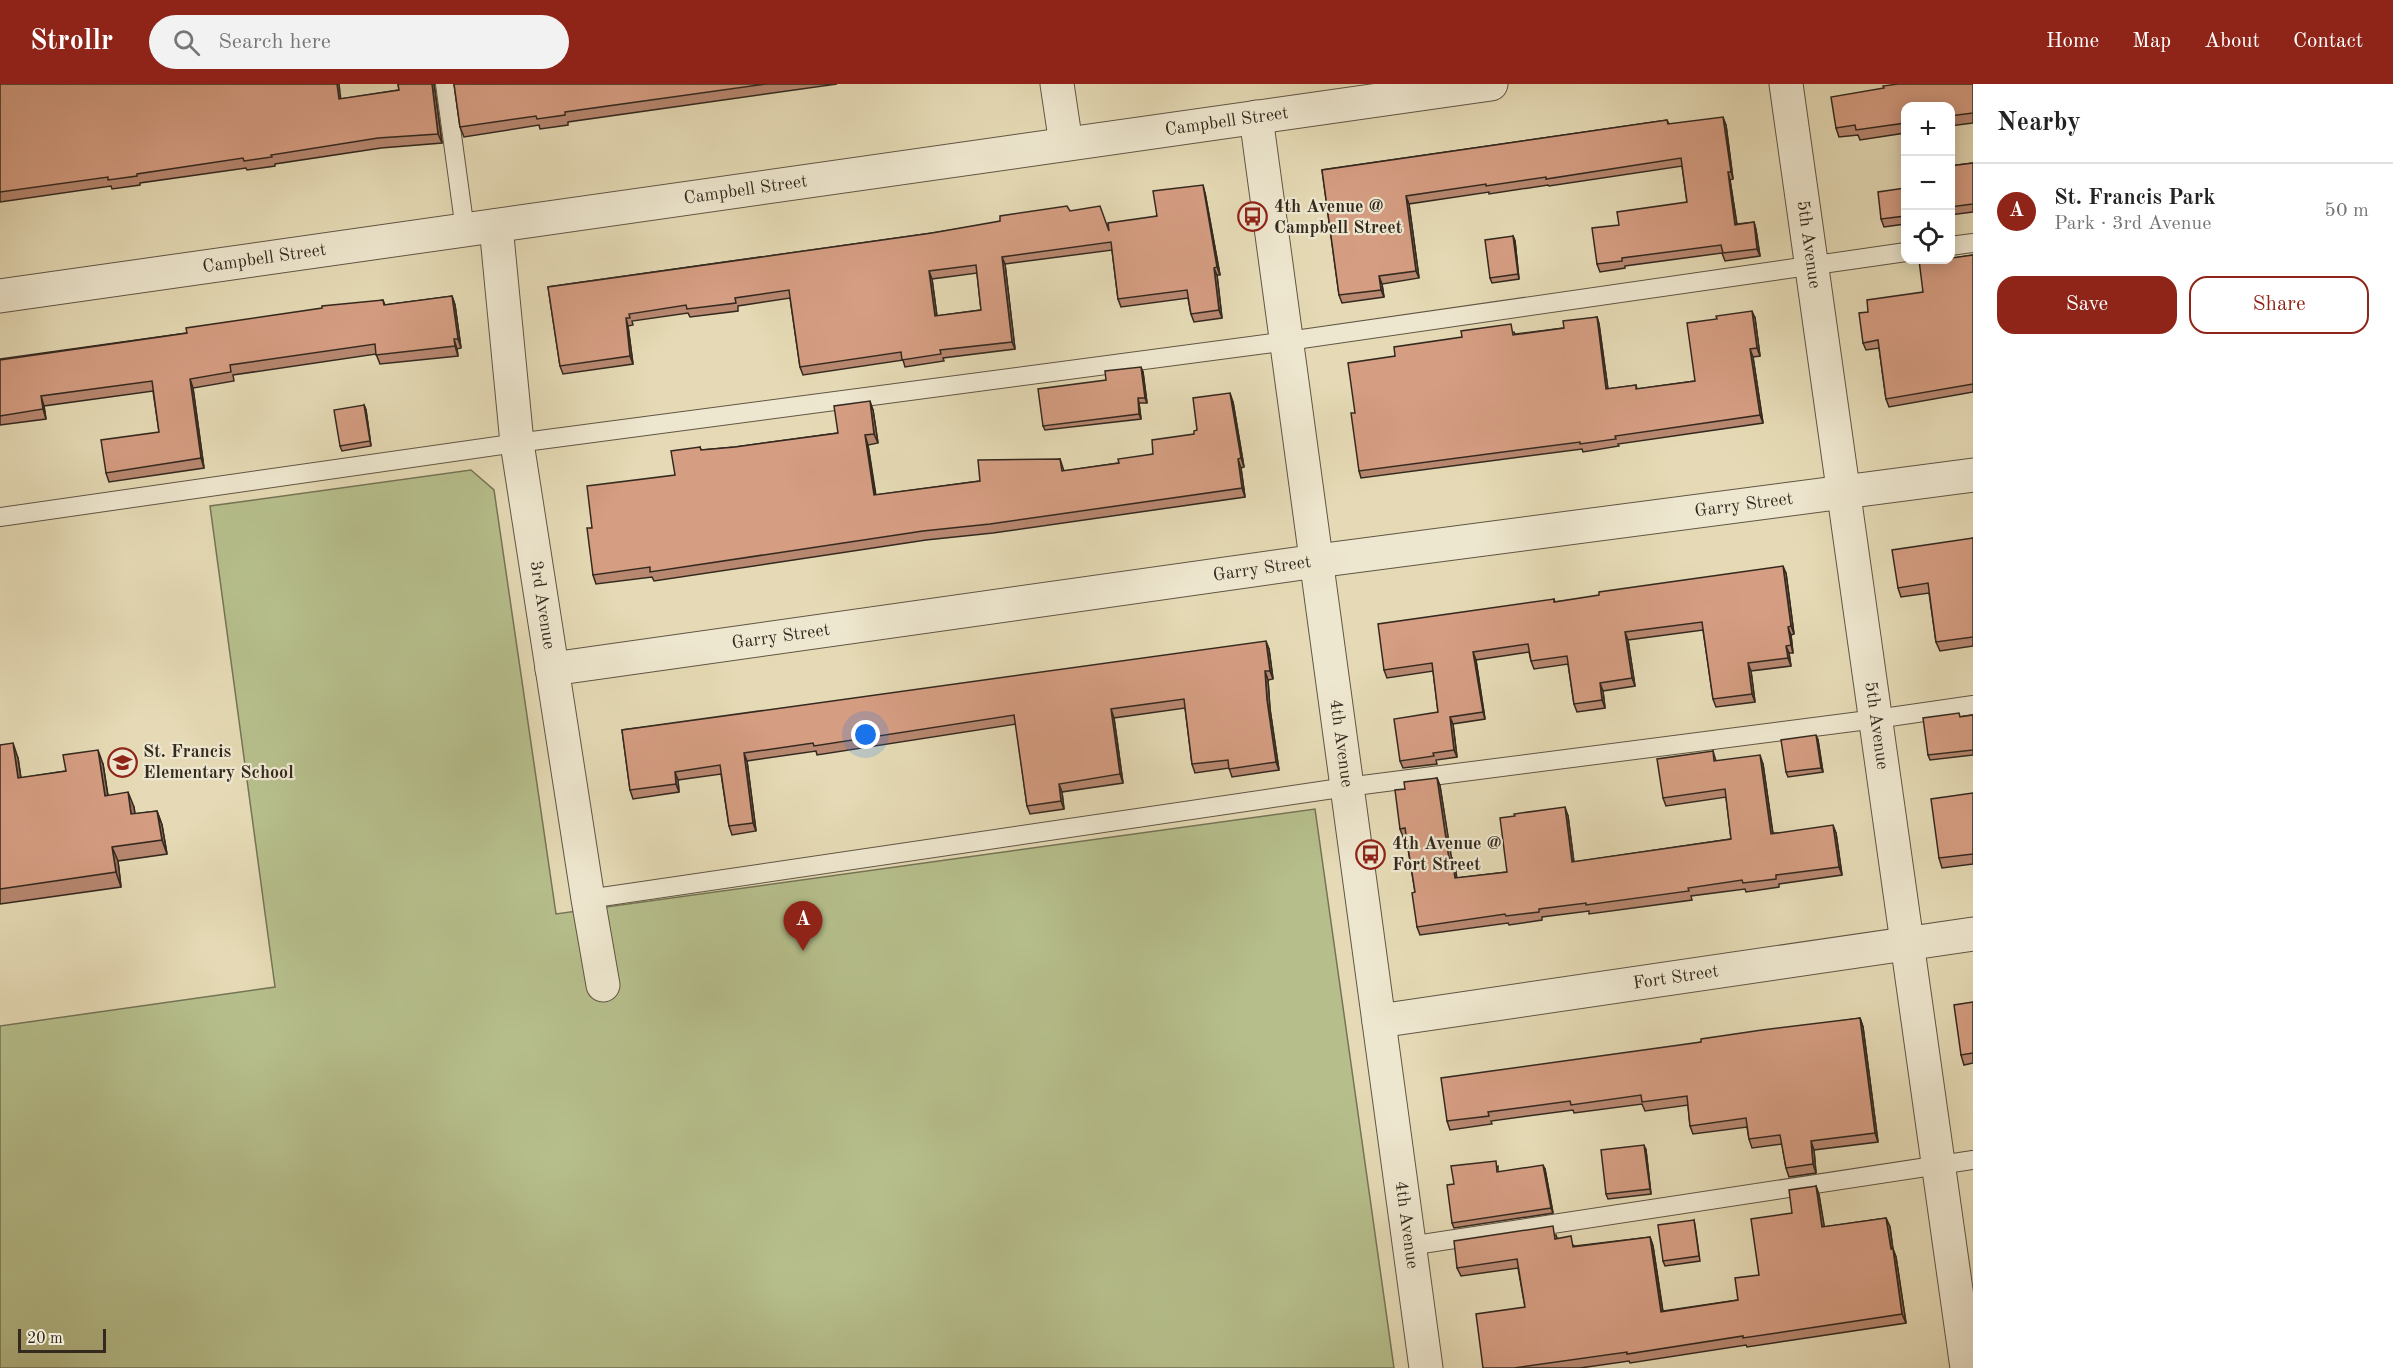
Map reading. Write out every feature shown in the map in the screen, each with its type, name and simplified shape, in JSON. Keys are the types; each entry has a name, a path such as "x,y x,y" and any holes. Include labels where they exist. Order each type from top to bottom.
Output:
{"street":[{"path":"1057,84 1066,144"},
{"name":"Campbell Street","path":"0,296 1491,84"},
{"name":"5th Avenue","path":"1786,84 1967,1368"},
{"name":"4th Avenue","path":"1256,117 1426,1368"},
{"name":"3rd Avenue","path":"480,228 517,443 603,985"},
{"name":"Garry Street","path":"552,669 1317,561 1844,494 1973,475"},
{"name":"Fort Street","path":"1379,1021 1973,934"}],"lane":[{"path":"445,84 480,228"},
{"path":"1955,245 1973,243"},
{"path":"0,517 517,443 1288,341 1901,253"},
{"path":"588,899 1347,787 1973,705"},
{"path":"1409,1246 1973,1160"}],"green space":[{"path":"471,470 494,490 556,914 1315,809 1394,1368 0,1368 0,1026 275,987 210,506"}],"building":[{"path":"0,84 337,84 339,99 399,90 398,84 432,84 438,134 378,138 244,161 243,158 137,174 137,176 108,180 108,177 0,192"},
{"path":"454,84 766,84 565,112 565,115 537,119 536,116 460,127"},
{"path":"1973,84 1973,113 1955,115 1955,102 1901,102 1901,124 1856,130 1855,125 1836,128 1831,97 1884,88 1883,86"},
{"path":"1723,117 1731,172 1728,172 1735,225 1754,222 1757,249 1723,253 1721,245 1622,258 1622,261 1597,264 1592,228 1619,225 1617,212 1687,202 1681,158 1546,179 1546,177 1486,186 1486,184 1406,196 1416,271 1379,276 1381,290 1339,295 1322,170 1667,120 1668,124"},
{"path":"1973,163 1973,204 1955,206 1955,165"},
{"path":"1203,185 1217,267 1214,268 1219,310 1191,314 1187,290 1118,299 1111,242 1002,257 1012,342 940,350 941,354 902,360 901,352 800,367 789,290 735,298 736,303 687,309 686,305 629,314 630,318 626,318 630,356 560,366 548,287 932,233 1000,221 1000,216 1067,206 1070,211 1100,206 1109,231 1108,223 1157,216 1153,191","holes":["976,265 981,310 935,316 929,271"]},
{"path":"1901,189 1901,216 1881,219 1878,192"},
{"path":"1513,236 1518,274 1490,278 1485,240"},
{"path":"1973,255 1973,384 1886,399 1878,340 1863,343 1859,313 1868,312 1867,300 1923,292 1920,264 1955,264 1955,258"},
{"path":"452,296 458,339 454,339 455,346 376,355 375,344 230,365 231,372 190,379 201,458 106,473 101,440 159,432 152,381 41,396 43,409 0,416 0,360 187,333 186,328 322,308 322,306 383,300 384,305"},
{"path":"1752,311 1757,348 1750,349 1760,415 1615,436 1616,439 1359,471 1351,413 1355,413 1348,363 1395,356 1394,347 1462,337 1461,331 1511,324 1513,335 1564,328 1563,321 1597,317 1606,389 1636,385 1636,389 1695,381 1687,323"},
{"path":"1141,367 1145,398 1138,398 1139,414 1043,426 1038,389 1106,380 1105,371"},
{"path":"1230,393 1241,458 1238,459 1242,488 990,524 923,531 650,572 650,567 593,575 587,528 592,528 587,486 675,475 671,451 700,447 701,450 735,447 838,433 834,406 870,401 874,434 865,435 874,495 980,481 978,460 1060,459 1062,471 1119,463 1118,459 1153,454 1152,440 1194,434 1197,430 1193,398"},
{"path":"364,405 370,441 340,446 334,410"},
{"path":"1973,538 1973,637 1936,642 1928,583 1898,588 1892,550"},
{"path":"1783,566 1791,626 1788,627 1791,645 1786,646 1788,658 1748,663 1752,694 1713,699 1702,622 1625,632 1632,678 1600,683 1602,700 1574,704 1567,656 1531,661 1528,644 1473,652 1483,712 1450,717 1454,750 1433,753 1434,756 1400,761 1394,719 1438,712 1432,663 1384,670 1378,624 1554,599 1554,602 1599,595 1599,592"},
{"path":"1266,641 1270,671 1265,671 1267,700 1276,762 1229,769 1228,760 1192,764 1184,699 1111,709 1120,774 1059,784 1061,801 1027,806 1014,715 814,746 813,743 744,753 753,823 729,826 720,765 675,772 676,784 630,790 622,730"},
{"path":"1959,713 1960,717 1973,715 1973,750 1928,755 1923,718"},
{"path":"1816,735 1821,768 1786,772 1781,740"},
{"path":"13,743 18,778 66,771 63,755 98,750 105,796 128,792 131,814 157,811 162,840 112,847 116,872 0,889 0,745"},
{"path":"1713,751 1714,761 1760,755 1771,834 1833,825 1839,867 1776,875 1776,879 1743,883 1742,880 1688,888 1689,891 1539,909 1539,912 1506,916 1505,914 1417,927 1412,893 1415,892 1405,828 1400,829 1395,790 1405,789 1404,782 1437,778 1449,859 1452,858 1455,878 1507,872 1500,818 1515,816 1514,814 1565,807 1572,862 1731,839 1725,789 1663,798 1657,759"},
{"path":"1973,793 1973,854 1939,858 1931,799"},
{"path":"1973,1002 1973,1053 1961,1055 1954,1005"},
{"path":"1860,1018 1875,1133 1811,1141 1813,1164 1786,1168 1780,1135 1749,1139 1746,1118 1690,1126 1687,1096 1642,1102 1641,1095 1571,1105 1570,1101 1488,1112 1489,1116 1447,1121 1441,1078 1701,1042 1701,1039 1762,1030"},
{"path":"1644,1145 1650,1189 1606,1194 1601,1150"},
{"path":"1496,1161 1497,1172 1543,1165 1551,1208 1452,1223 1447,1185 1454,1184 1451,1166"},
{"path":"1816,1186 1822,1227 1886,1218 1891,1249 1893,1249 1902,1314 1627,1354 1627,1352 1514,1368 1483,1368 1476,1314 1525,1307 1517,1259 1457,1268 1454,1241 1553,1226 1555,1239 1571,1236 1573,1247 1650,1237 1661,1312 1738,1300 1735,1278 1759,1275 1751,1219 1792,1213 1789,1190"},
{"path":"1694,1220 1699,1256 1663,1261 1658,1225"}],"place":[{"name":"4th Avenue @ Campbell Street","path":"1253,217"},
{"name":"St. Francis Elementary School","path":"122,762"},
{"name":"4th Avenue @ Fort Street","path":"1371,854"},
{"name":"St. Francis Park","path":"803,951"}]}
